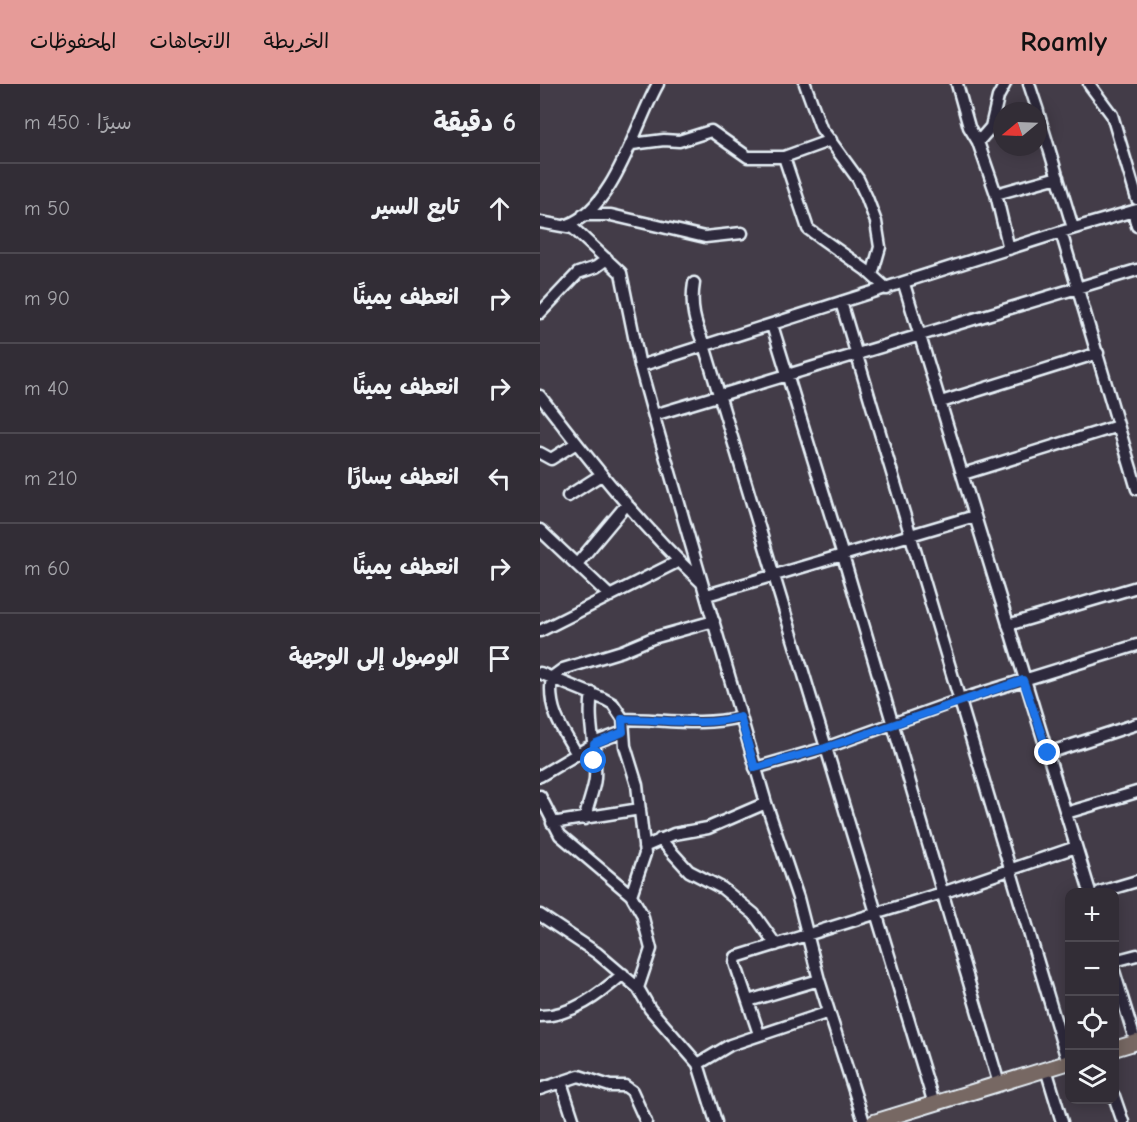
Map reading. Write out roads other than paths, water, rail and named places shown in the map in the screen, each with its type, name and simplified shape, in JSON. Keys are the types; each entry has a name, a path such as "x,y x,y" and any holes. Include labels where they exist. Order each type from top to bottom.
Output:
{"main road":[{"path":"1119,1048 1137,1043"},
{"path":"874,1122 909,1117 934,1104 1065,1063"}],"street":[{"path":"567,225 583,215 614,178 632,144 657,84"},
{"path":"805,84 822,128 858,179 876,222 880,247 872,275"},
{"path":"957,84 969,127 978,142 996,194 1009,249"},
{"path":"978,142 991,127 998,97 1005,84"},
{"path":"1029,84 1035,102"},
{"path":"1089,84 1112,115 1137,199"},
{"path":"632,144 664,140 679,141 711,131 745,156 784,157 831,140"},
{"path":"1047,141 1073,228"},
{"path":"784,157 808,229 872,275 887,289"},
{"path":"996,194 1058,177"},
{"path":"640,366 904,284 1073,228 1135,211 1137,226"},
{"path":"583,215 611,215 705,237 742,234"},
{"path":"540,222 567,225 607,258 621,273 640,366 740,717 864,1122"},
{"path":"1061,232 1118,426 1135,471 1137,489"},
{"path":"540,313 578,273 596,267 607,258"},
{"path":"654,415 857,356 1137,270"},
{"path":"694,284 691,301 693,313 825,748 878,912 934,1104"},
{"path":"904,284 963,474 1023,680 1048,753 1089,888"},
{"path":"841,302 909,537 1065,1050"},
{"path":"772,325 843,556 999,1084"},
{"path":"941,402 1098,353"},
{"path":"540,396 575,444 627,504 679,561 702,582"},
{"path":"963,474 1118,426"},
{"path":"540,453 551,459 575,444"},
{"path":"568,496 602,475"},
{"path":"577,564 627,504"},
{"path":"706,595 774,577 975,516"},
{"path":"540,530 610,596"},
{"path":"540,631 679,561"},
{"path":"1008,626 1137,587"},
{"path":"577,754 555,716 549,692 552,677 563,669 622,651 653,638 714,621"},
{"path":"755,768 825,748 959,700 1137,645"},
{"path":"540,672 613,704 622,719 640,809 644,847 643,862 630,895"},
{"path":"585,819 587,799 595,780 594,744 589,722 592,693"},
{"path":"622,719 655,719 704,724 740,717"},
{"path":"1048,753 1137,724"},
{"path":"540,776 594,744 623,732"},
{"path":"1066,813 1137,792"},
{"path":"541,803 552,823 569,844 630,895 647,925 651,949 638,988"},
{"path":"644,847 681,832 708,828 766,803"},
{"path":"552,823 640,809"},
{"path":"660,839 689,871 722,888 754,914 776,945"},
{"path":"759,1034 736,957 942,893 1009,868 1076,847"},
{"path":"1113,888 1137,881"},
{"path":"540,915 597,952 638,988 650,1009 698,1064 716,1122"},
{"path":"1119,960 1137,955"},
{"path":"540,1016 562,1013 579,1005 603,991 624,974"},
{"path":"748,1000 819,981"},
{"path":"1119,987 1137,1043"},
{"path":"698,1064 730,1045 829,1012"},
{"path":"1046,1070 1062,1122"},
{"path":"540,1089 579,1076 610,1086 629,1087 646,1122"},
{"path":"561,1082 574,1122"},
{"path":"1117,1104 1123,1122"}]}
